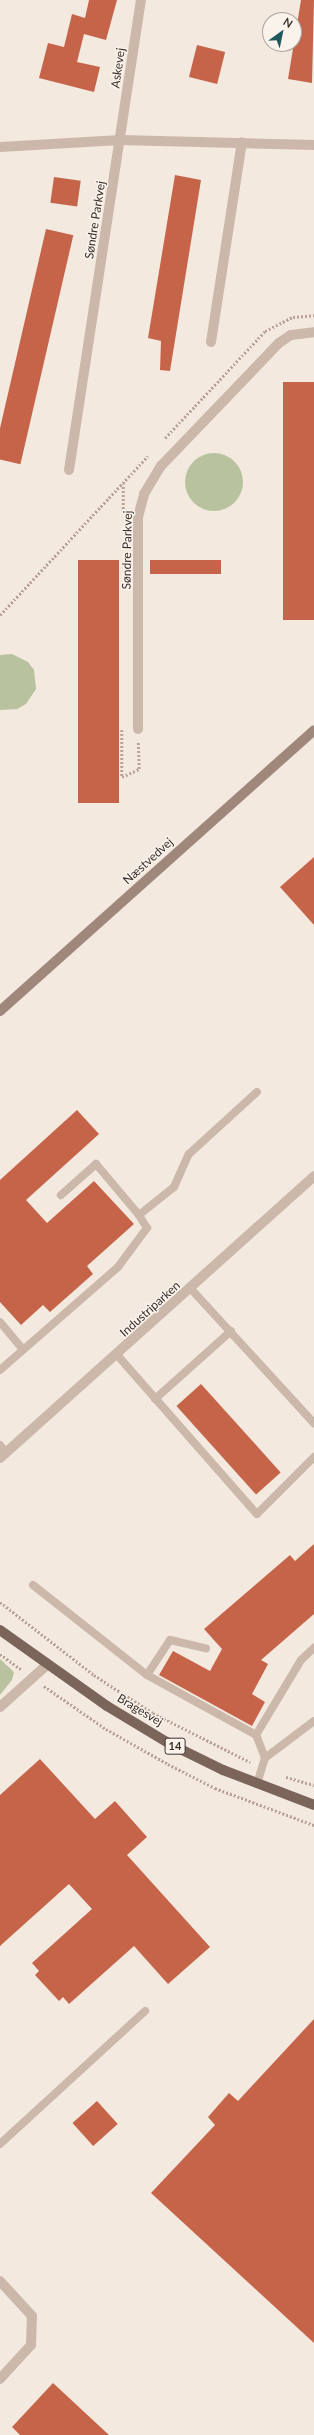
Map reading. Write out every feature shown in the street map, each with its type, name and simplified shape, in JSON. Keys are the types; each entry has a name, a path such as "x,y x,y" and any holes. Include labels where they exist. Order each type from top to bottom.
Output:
{"main road":[{"name":"Næstvedvej","path":"0,1011 314,730"},
{"name":"Bragesvej","path":"0,1624 48,1664"},
{"name":"Bragesvej","path":"0,1630 107,1706 170,1744 257,1784 314,1805"}],"street":[{"name":"Askevej","path":"121,140 141,0"},
{"path":"0,147 121,140 314,145"},
{"name":"Søndre Parkvej","path":"68,470 121,140"},
{"path":"211,342 242,142"},
{"name":"Søndre Parkvej","path":"138,729 138,517 144,494 161,466 279,343 291,335 314,332"},
{"name":"Industriparken","path":"2,1452 118,1356 314,1176"},
{"path":"0,1708 48,1664"},
{"path":"0,2281 32,2316 32,2323 31,2345 0,2378"}],"lane":[{"path":"139,1215 174,1187 189,1154 257,1092"},
{"path":"0,1370 118,1267 147,1228 139,1215 96,1164 61,1195"},
{"path":"191,1289 314,1423"},
{"path":"0,1322 23,1349"},
{"path":"155,1398 231,1331"},
{"path":"118,1356 257,1514 314,1457"},
{"path":"32,1585 147,1675 256,1735 265,1758"},
{"path":"147,1675 170,1640 206,1648"},
{"path":"256,1735 301,1660 314,1648"},
{"path":"257,1784 265,1758 314,1721"},
{"path":"0,2144 145,2011"}],"path":[{"path":"122,777 139,769 138,729"},
{"path":"0,1602 94,1675 153,1713 262,1767 314,1785"}],"green space":[{"path":"214,453 230,458 238,466 243,482 238,498 230,506 214,511 198,506 190,498 185,482 190,466 198,458"},
{"path":"12,654 28,662 34,670 36,689 26,704 17,709 0,710 0,655"},
{"path":"0,1659 14,1672 12,1680 0,1695"}],"building":[{"path":"89,0 117,0 106,40 84,34 77,62 100,67 94,92 39,78 48,43 64,47 72,14 85,18"},
{"path":"301,0 314,0 312,83 288,79 292,52 302,52 302,12 299,12"},
{"path":"197,45 225,52 217,84 189,77"},
{"path":"175,175 201,180 170,371 160,370 161,341 148,338"},
{"path":"54,177 81,181 77,207 50,203"},
{"path":"46,229 73,235 20,464 0,460 0,428"},
{"path":"283,382 314,382 314,620 283,620"},
{"path":"78,560 119,560 119,803 78,803"},
{"path":"150,560 221,560 221,574 150,574"},
{"path":"314,857 314,925 280,887"},
{"path":"77,1110 99,1134 26,1200 47,1223 94,1181 134,1224 87,1266 93,1274 50,1312 43,1305 21,1325 0,1302 0,1180"},
{"path":"201,1384 281,1472 256,1495 176,1406"},
{"path":"314,1544 314,1614 261,1660 268,1664 252,1694 265,1702 252,1726 159,1675 173,1651 210,1671 222,1649 204,1629 290,1555 295,1561"},
{"path":"40,1759 95,1819 115,1801 147,1837 127,1855 210,1947 168,1984 134,1946 69,2004 63,1997 59,2001 35,1975 39,1971 32,1963 92,1909 69,1884 0,1946 0,1795"},
{"path":"314,2019 314,2343 151,2193 215,2125 208,2117 229,2093 238,2101"},
{"path":"97,2101 118,2124 93,2146 72,2123"},
{"path":"53,2383 109,2435 20,2435 12,2427"}]}
